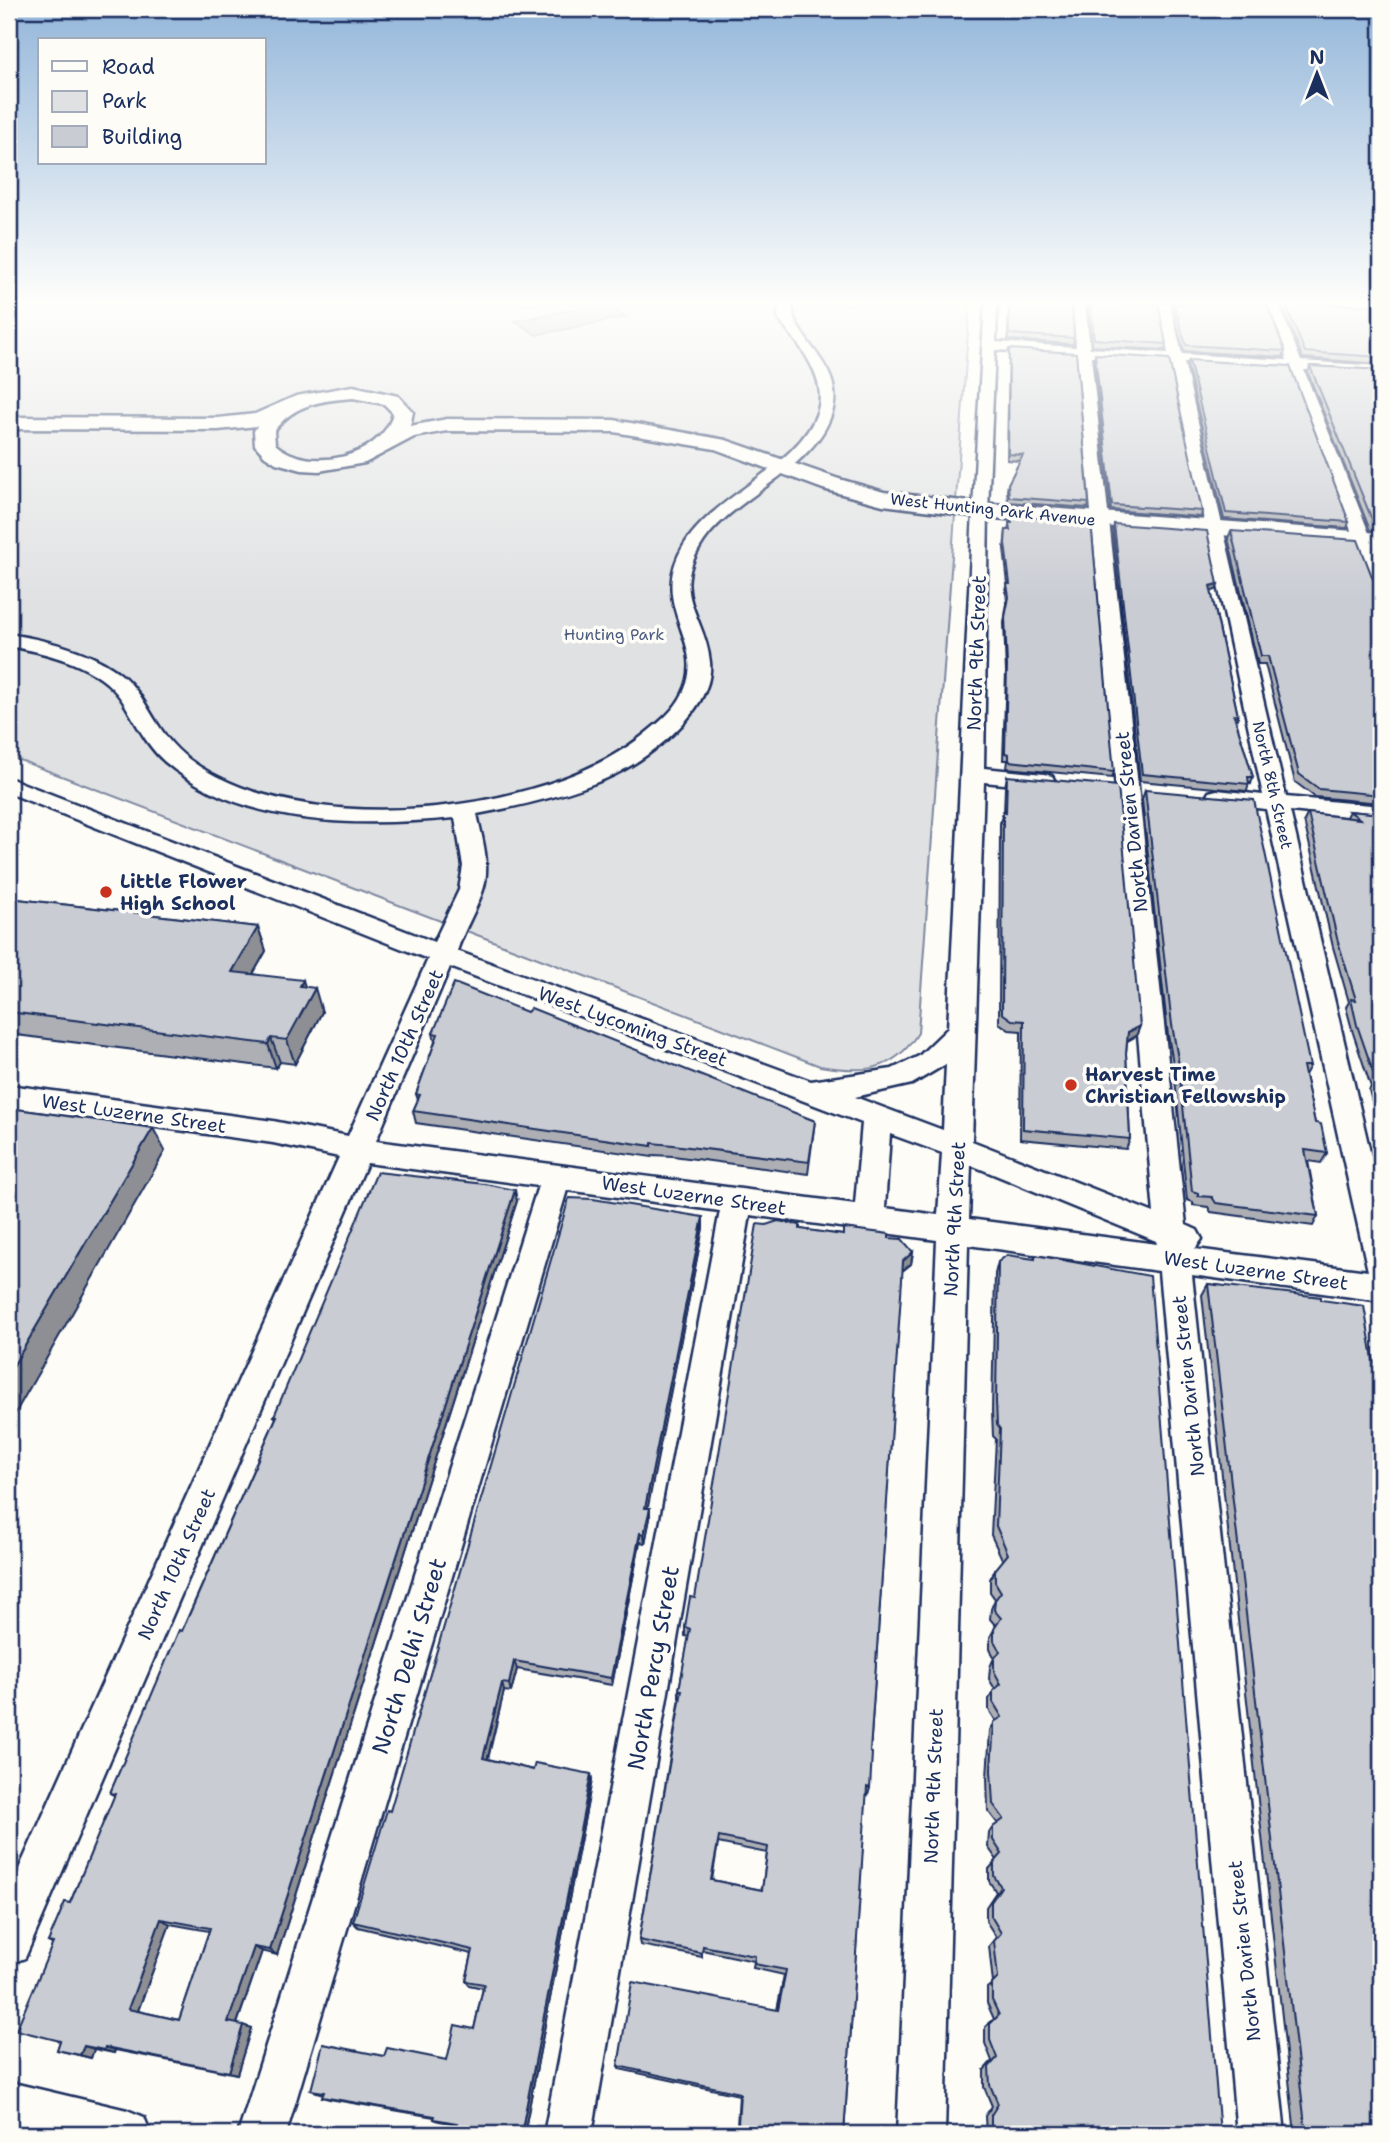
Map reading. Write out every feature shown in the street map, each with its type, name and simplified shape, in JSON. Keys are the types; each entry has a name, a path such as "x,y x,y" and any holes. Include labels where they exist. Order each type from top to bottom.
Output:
{"main road":[{"name":"West Hunting Park Avenue","path":"9,423 218,424 258,420 294,404"},
{"name":"West Hunting Park Avenue","path":"395,404 412,418 447,425"},
{"path":"392,440 401,426 403,412"},
{"path":"263,438 268,423 277,413"},
{"name":"West Hunting Park Avenue","path":"218,424 252,429 279,457 303,463 359,457 373,453 408,432 447,425 614,426 719,444 831,484 883,498 980,510 1372,539"}],"street":[{"path":"9,640 78,659 117,682 172,756 226,791 309,813 401,816 464,811 509,803 611,768 670,724 693,696 701,669 693,632 684,616 680,592 681,569 685,560 693,543 714,519 781,465 817,431 826,404"},
{"name":"North 9th Street","path":"921,2134 953,1230 973,774 980,510 986,404"},
{"name":"North Darien Street","path":"1088,404 1175,1247 1262,2134"},
{"name":"North 8th Street","path":"1186,404 1381,1266"},
{"path":"1313,404 1372,539 1381,586"},
{"path":"973,774 1062,782"},
{"name":"West Lycoming Street","path":"9,785 443,955 957,1147 1175,1247"},
{"path":"1100,786 1156,791"},
{"path":"1196,795 1381,813"},
{"name":"North 10th Street","path":"9,1942 358,1150 443,955 451,929 471,890 475,866 464,811"},
{"path":"805,1090 863,1087 899,1079 930,1062 961,1032"},
{"name":"West Luzerne Street","path":"9,1096 273,1132 358,1150 953,1230 1175,1247 1256,1270 1381,1287"},
{"path":"869,1219 877,1117"},
{"name":"North Delhi Street","path":"262,2134 556,1177"},
{"name":"North Percy Street","path":"568,2134 737,1201"},
{"path":"9,2106 127,2134"}],"green space":[{"name":"Hunting Park","path":"9,404 963,404 918,1033 898,1056 887,1063 863,1069 820,1066 9,756"}],"building":[{"path":"1008,404 1080,404 1089,503 1009,497 1008,484 1023,455 1008,454"},
{"path":"1101,404 1179,404 1202,511 1112,505"},
{"path":"1200,404 1304,404 1349,522 1226,513"},
{"path":"1325,404 1381,404 1381,524 1373,522"},
{"path":"1011,516 1091,522 1114,772 1009,761 1009,754 1005,753 1005,617 1009,597 1007,584 1010,584 1005,543 1006,530 1010,530 1009,523 1012,523"},
{"path":"1114,524 1207,531 1218,584 1210,586 1238,716 1234,715 1253,777 1248,777 1249,784 1142,774"},
{"path":"1231,531 1358,540 1373,579 1381,584 1381,795 1319,789 1299,774 1268,656 1261,656"},
{"path":"1007,776 1118,786 1140,1026 1128,1032 1126,1053 1130,1139 1023,1129 1024,1021 1012,1020 1002,1013 1003,812 1006,813"},
{"path":"1145,790 1254,800 1310,1066 1303,1066 1315,1123 1321,1124 1327,1153 1305,1150 1318,1216 1216,1203 1212,1197 1198,1196 1198,1193 1192,1191"},
{"path":"1349,811 1381,814 1381,1110 1374,1082 1377,1083 1357,1025 1351,999 1356,1000 1337,938 1308,813 1360,819"},
{"name":"Little Flower High School","path":"9,898 258,927 232,972 303,980 300,986 315,988 287,1040 271,1038 268,1044 9,1012"},
{"path":"454,983 527,1012 531,1008 815,1121 809,1162 673,1145 652,1143 652,1146 413,1111 420,1095 416,1094 438,1034 433,1033"},
{"path":"9,1108 153,1128 9,1373"},
{"path":"377,1172 515,1190 270,1950 254,1947 228,2022 243,2025 229,2072 105,2047 104,2050 84,2046 80,2055 57,2050 60,2041 16,2030 53,1943 48,1942 65,1902 70,1903 115,1794 110,1793 179,1630 182,1631 277,1416 274,1416","holes":["161,1919 210,1928 179,2020 128,2009"]},
{"path":"569,1198 593,1199 703,1217 645,1508 650,1508 644,1534 640,1533 611,1678 514,1661 509,1684 502,1683 483,1758 533,1770 535,1763 591,1774 521,2134 482,2129 481,2134 455,2134 457,2123 434,2119 435,2116 322,2097 324,2092 311,2090 323,2044 384,2056 387,2048 447,2060 455,2025 474,2029 484,1984 466,1981 473,1950 353,1922 387,1810 390,1811"},
{"path":"778,1221 800,1225 800,1229 843,1235 843,1228 889,1234 889,1238 902,1239 913,1252 903,1261 870,1752 870,1788 867,1787 844,2134 741,2134 742,2125 738,2124 740,2093 618,2066 632,1982 778,2010 786,1970 754,1964 755,1956 703,1946 702,1953 639,1940 682,1690 679,1690 690,1629 685,1627 690,1597 695,1598 757,1224 766,1225","holes":["719,1837 768,1847 762,1890 711,1880"]},
{"path":"1007,1255 1035,1259 1035,1255 1150,1276 1220,2134 991,2133 991,2115 998,2104 990,2085 989,2067 997,2058 990,2040 990,2024 999,2015 992,2000 992,1984 998,1978 994,1941 1001,1933 991,1916 991,1902 1001,1887 994,1876 994,1863 1002,1854 993,1840 993,1827 1004,1819 993,1804 991,1770 994,1722 1002,1717 993,1702 993,1691 1001,1684 994,1671 994,1659 1000,1651 994,1641 994,1629 1001,1618 994,1610 995,1600 1001,1592 995,1582 995,1570 1008,1554 996,1526 1000,1429 997,1425 996,1401 998,1262"},
{"path":"1208,1284 1321,1297 1321,1300 1364,1306 1373,1358 1381,1385 1378,1397 1381,1400 1381,2134 1306,2134"}],"place":[{"name":"Little Flower High School","path":"106,892"},
{"name":"Harvest Time Christian Fellowship","path":"1071,1085"}]}
